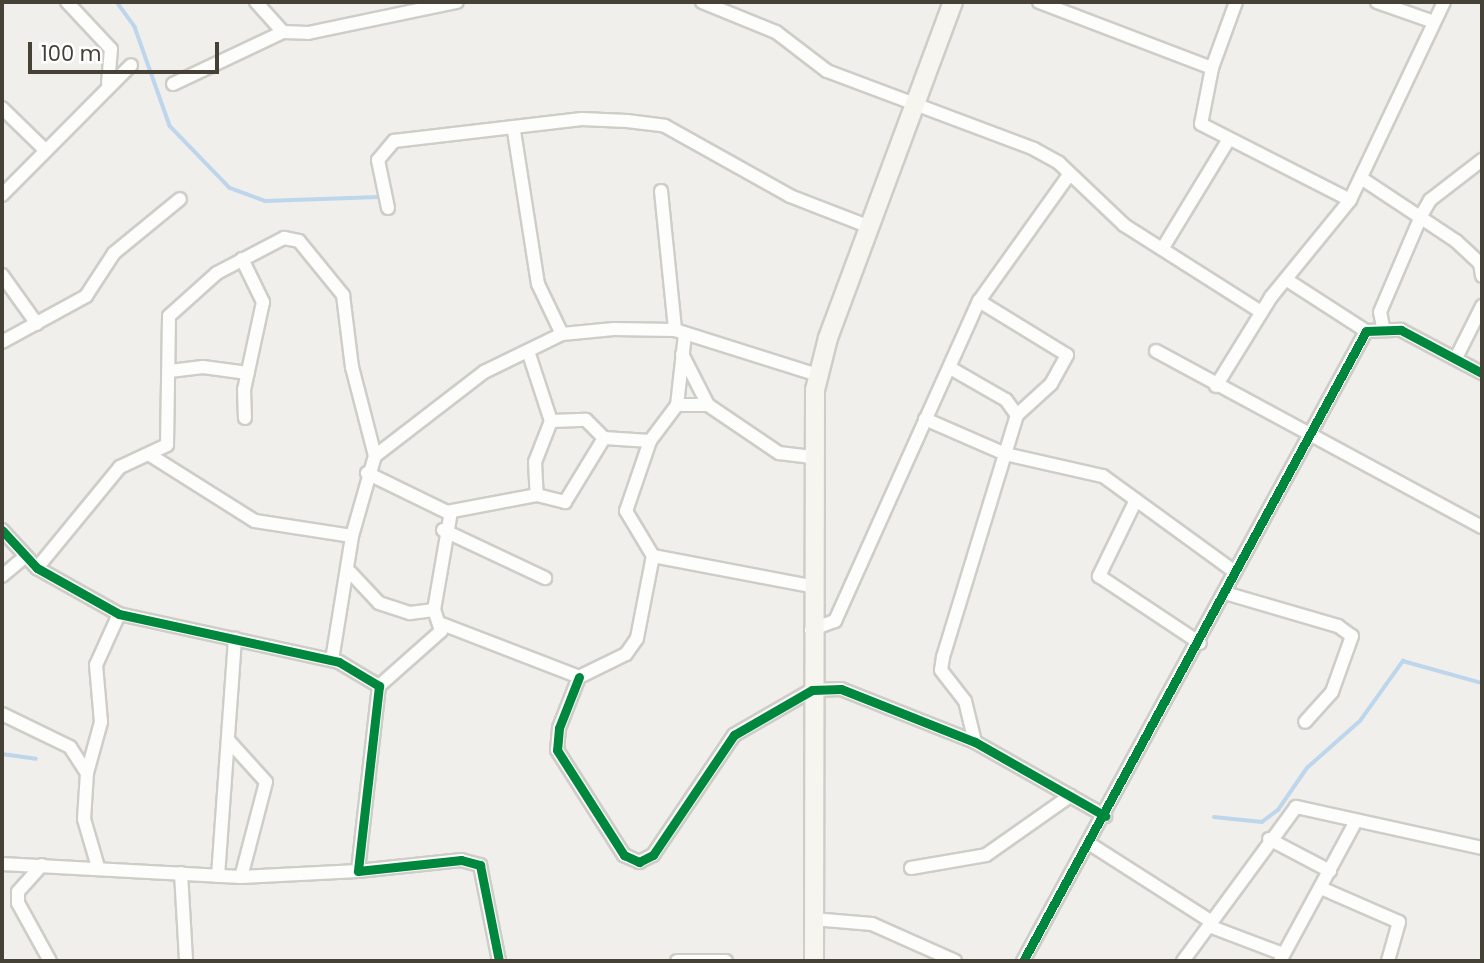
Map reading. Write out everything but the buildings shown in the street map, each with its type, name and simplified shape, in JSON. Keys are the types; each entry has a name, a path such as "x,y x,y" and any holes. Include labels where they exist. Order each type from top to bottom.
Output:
{"main road":[{"path":"814,961 811,586 812,457 818,375 953,2"}],"street":[{"path":"67,2 111,49 107,86"},
{"path":"256,2 283,32"},
{"path":"173,84 283,32 308,33 457,2"},
{"path":"702,2 776,32 827,71 916,99 1034,149 1069,175 1124,225 1164,246 1261,312"},
{"path":"1039,2 1212,68"},
{"path":"1236,2 1212,68 1202,124 1350,200"},
{"path":"1377,2 1434,22"},
{"path":"1216,386 1261,312 1350,200 1385,116 1444,2"},
{"path":"2,194 43,148 131,65"},
{"path":"2,108 43,148"},
{"path":"388,208 378,160 394,141 514,131 582,119 665,126 790,196 870,227"},
{"path":"514,131 538,284 562,334"},
{"path":"1164,246 1230,139"},
{"path":"1382,327 1380,312 1430,200 1482,160"},
{"path":"811,630 835,621 925,419 952,369 979,301 1069,175"},
{"path":"1361,178 1422,214 1480,263 1482,276"},
{"path":"661,191 682,353 677,405 650,441 626,510 653,556 637,638 626,654 579,677 559,728 557,750 586,786 624,855 639,862 653,855 734,735 811,690 841,689 975,742 1105,816"},
{"path":"2,342 86,296 114,253 180,199"},
{"path":"37,568 88,499 132,457 161,453 170,432 169,316 242,259 291,237 344,295 352,367 375,456"},
{"path":"242,259 263,302 248,373 246,418"},
{"path":"2,275 37,324"},
{"path":"1287,280 1366,331 1382,327 1457,356 1482,373"},
{"path":"975,742 965,701 940,670 1017,415 1051,384 1067,355 979,301"},
{"path":"1457,356 1482,306"},
{"path":"1023,961 1200,643 1235,572 1366,331"},
{"path":"332,660 350,572 352,536 367,473 375,456 484,372 562,334 680,332 818,375"},
{"path":"528,351 551,421 535,462 537,495"},
{"path":"1156,351 1216,386 1482,527"},
{"path":"682,353 708,405 779,453 812,457"},
{"path":"170,371 203,367 248,373"},
{"path":"952,369 1006,400 1017,415"},
{"path":"677,405 708,405"},
{"path":"925,419 1004,454 1081,468 1136,500 1235,572"},
{"path":"551,421 586,420 604,438 650,441"},
{"path":"367,473 451,512 537,495 565,502 604,438"},
{"path":"150,455 255,521 352,536"},
{"path":"1136,500 1099,576 1200,643"},
{"path":"451,512 443,530 434,610 442,624 579,677"},
{"path":"2,530 37,568 119,614 332,660 379,686"},
{"path":"443,530 545,578"},
{"path":"2,576 26,556"},
{"path":"653,556 811,586"},
{"path":"350,572 379,603 410,613 434,610"},
{"path":"1226,593 1338,626 1352,636 1332,692 1305,722"},
{"path":"98,867 84,819 87,773 101,722 96,665 119,614"},
{"path":"358,871 379,686 437,637 442,624"},
{"path":"218,876 235,639"},
{"path":"2,714 70,747 87,773"},
{"path":"229,741 266,782 241,877"},
{"path":"911,868 986,855 1070,796"},
{"path":"1183,961 1269,839 1296,807 1482,848"},
{"path":"1090,844 1211,924 1282,958 1356,821"},
{"path":"1269,839 1330,871"},
{"path":"2,864 98,867 241,877 358,871 461,860 480,865 499,961"},
{"path":"42,865 18,892 18,903 50,961"},
{"path":"181,873 186,961"},
{"path":"1321,888 1399,922 1388,961"},
{"path":"813,919 872,924 955,961"},
{"path":"677,961 726,961"}],"waterway":[{"path":"117,2 135,27 170,126 230,188 265,201 378,197"},
{"path":"1214,817 1262,822 1278,810 1307,768 1360,721 1403,661 1482,683"},
{"path":"2,754 36,759"}],"cycle path":[{"path":"1023,961 1366,331 1401,330 1482,373"},
{"path":"2,530 37,568 119,614 339,662 379,686 358,871 461,860 480,865 499,961"},
{"path":"579,677 559,728 557,750 624,855 639,862 653,855 734,735 812,690 841,689 975,742 1105,816"}]}
